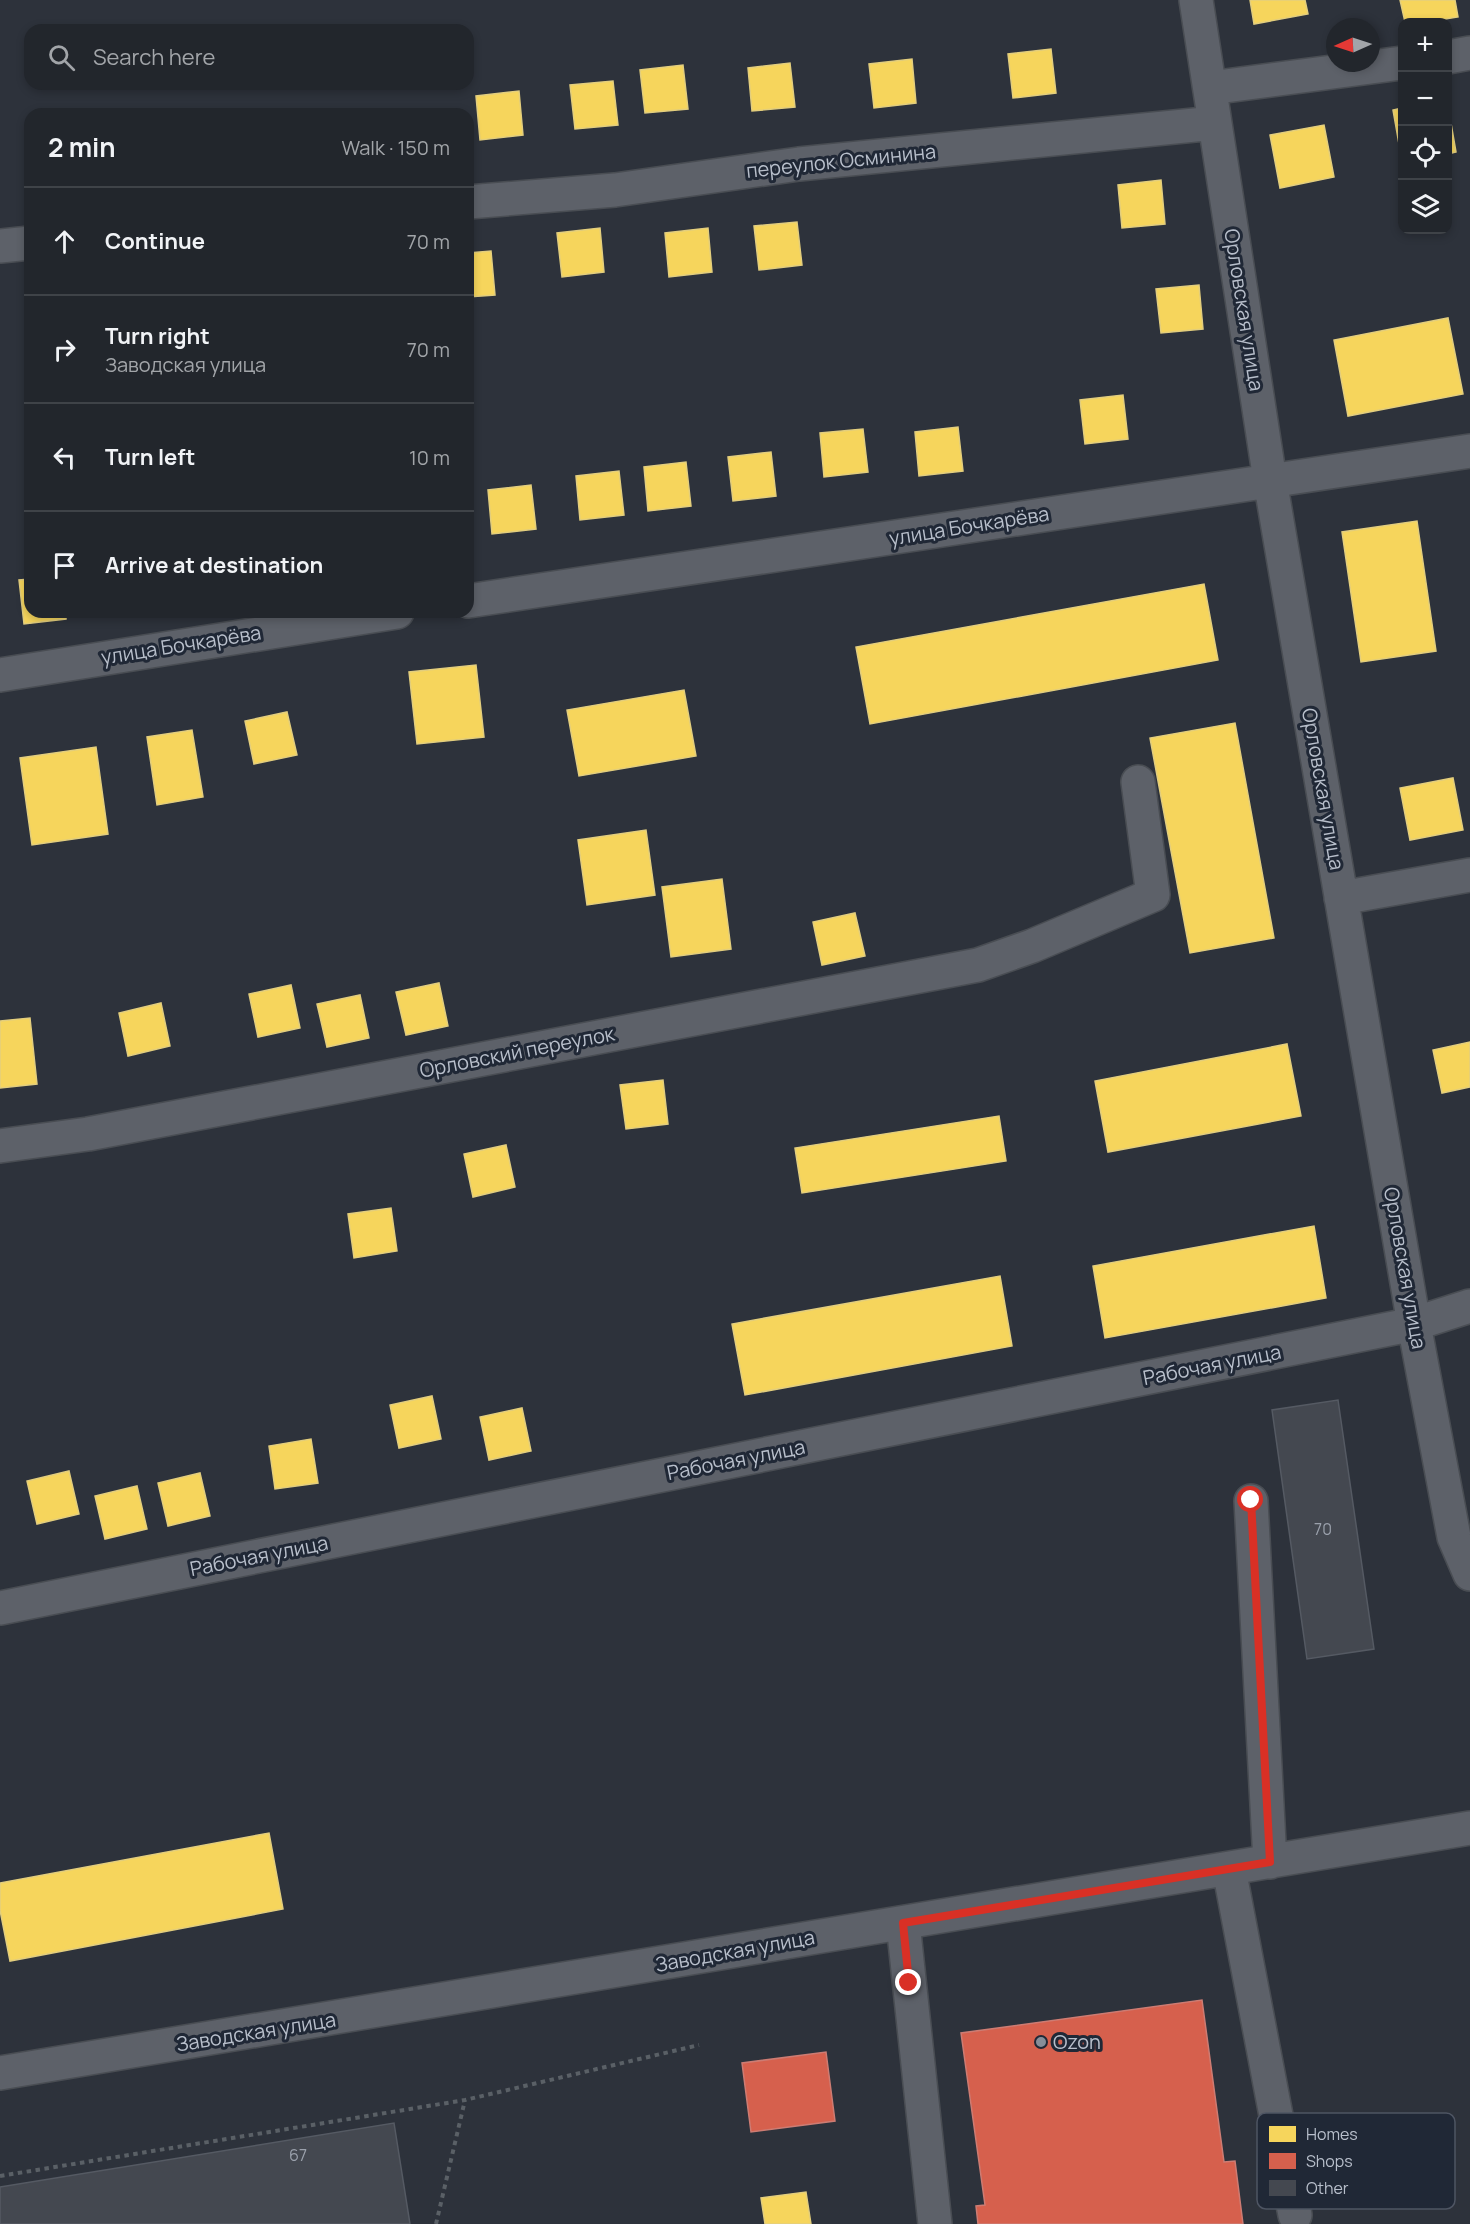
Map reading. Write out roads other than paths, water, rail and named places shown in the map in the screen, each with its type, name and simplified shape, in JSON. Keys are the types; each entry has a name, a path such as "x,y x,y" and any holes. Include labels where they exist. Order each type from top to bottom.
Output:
{"street":[{"name":"Орловская улица","path":"1196,0 1270,480 1414,1324 1454,1537 1470,1574"},
{"path":"1452,56 1470,53"},
{"path":"1210,88 1398,64"},
{"name":"переулок Осминина","path":"474,202 615,190 799,164 1215,123"},
{"path":"0,246 24,244"},
{"name":"улица Бочкарёва","path":"474,600 1470,451"},
{"name":"улица Бочкарёва","path":"0,675 359,618"},
{"name":"Орловский переулок","path":"0,1146 88,1134 978,965 1032,946 1153,895 1138,782"},
{"path":"1341,898 1470,875"},
{"name":"Рабочая улица","path":"0,1608 1414,1324 1470,1306"},
{"path":"1251,1500 1270,1862"},
{"name":"Заводская улица","path":"0,2073 1470,1828"},
{"path":"1229,1869 1276,2113"},
{"path":"903,1923 935,2224"},
{"path":"1294,2209 1295,2215"}],"place":[{"name":"Ozon","path":"1041,2042"}]}
